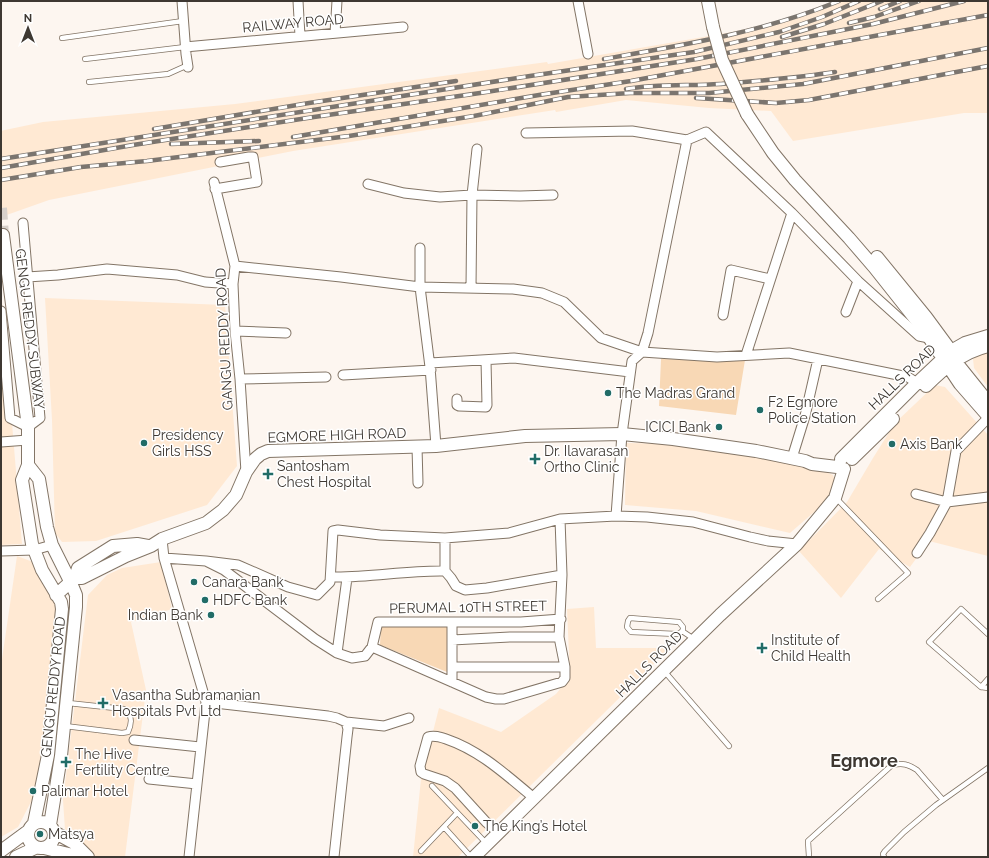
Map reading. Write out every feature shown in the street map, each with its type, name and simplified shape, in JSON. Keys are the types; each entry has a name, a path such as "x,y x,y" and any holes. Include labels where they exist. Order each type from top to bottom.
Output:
{"main road":[{"path":"708,1 716,26"},
{"path":"716,1 716,26 720,52 726,68 773,153 795,180 869,261 932,342 936,358 946,361 988,402"},
{"path":"751,112 797,171 867,246 906,292 960,384 988,417"},
{"name":"GENGU REDDY SUBWAY","path":"3,235 28,427"},
{"path":"946,361 965,344 988,336"},
{"path":"946,361 988,346"},
{"name":"HALLS ROAD","path":"841,465 917,383 946,361"},
{"name":"HALLS ROAD","path":"841,465 923,389 946,361"},
{"name":"GENGU REDDY ROAD","path":"28,427 28,465 22,480 34,550 42,570 56,596 61,602 62,609 48,755 31,827"},
{"name":"EGMORE HIGH ROAD","path":"74,580 78,568 112,546 137,544 151,546 162,539 206,523 223,510 236,495 246,472 261,454 268,451 417,447 525,436 622,434 756,451 805,461 813,458 841,465"},
{"path":"28,465 39,479 47,527 52,546 74,580 56,596"},
{"path":"837,493 841,465"},
{"name":"HALLS ROAD","path":"474,857 663,671 797,544 837,493"},
{"name":"GENGU REDDY ROAD","path":"52,829 76,607 74,580"},
{"path":"1,851 31,827 43,822 74,843 88,857"},
{"path":"31,827 28,840 40,848 81,857"},
{"path":"16,857 48,846 53,840 52,829"}],"street":[{"path":"182,1 185,47 188,66"},
{"path":"298,1 300,36"},
{"path":"335,33 337,1"},
{"path":"578,1 588,54"},
{"name":"RAILWAY ROAD","path":"185,47 403,27"},
{"path":"526,133 632,131 687,140 706,132 792,213 858,282 919,336 932,342"},
{"path":"616,516 622,434 632,361 642,352 648,333 687,140"},
{"path":"471,288 472,195 476,149"},
{"name":"GANGU REDDY ROAD","path":"220,162 253,157 257,182 214,185 235,266 233,284 235,331 240,379 246,472"},
{"path":"368,184 404,193 440,197 472,195 553,195"},
{"path":"746,355 792,213"},
{"path":"1,311 10,418 28,427 40,418 23,223"},
{"path":"420,248 420,287 430,366 436,446"},
{"path":"235,266 420,287 513,289 542,293 564,302 601,338 642,352 717,357 789,353 908,377 917,383"},
{"path":"27,277 107,269 177,275 205,282 233,284"},
{"path":"723,315 731,270 770,279"},
{"path":"846,312 858,282"},
{"path":"235,331 286,333"},
{"path":"342,375 514,358 630,372"},
{"path":"792,458 805,416 818,359"},
{"path":"457,399 457,405 459,406 486,407 486,360"},
{"path":"240,379 326,377"},
{"path":"917,553 947,502 956,451 988,417"},
{"path":"1,442 28,440"},
{"path":"417,447 418,484"},
{"path":"916,494 947,502 988,497"},
{"path":"164,558 238,565 288,586 317,595 330,582 333,531 338,530 380,535 445,538 509,533 560,519 616,516 647,517 693,522 756,539 797,544"},
{"path":"206,561 224,570 315,639 337,653 352,658 365,656 372,647 496,700 562,682 566,678 559,638 562,575 560,519"},
{"path":"445,538 445,571 456,586 465,590 487,588 562,575"},
{"path":"162,539 164,558 206,702 189,857"},
{"path":"1,551 34,550 52,546"},
{"path":"331,577 347,578 422,571 445,571"},
{"path":"337,653 347,578"},
{"name":"PERUMAL 10TH STREET","path":"372,647 378,622 521,622 561,619"},
{"path":"452,622 452,682"},
{"path":"452,640 510,637 559,638"},
{"path":"452,667 565,668"},
{"path":"206,702 338,718 346,722 384,726 408,718"},
{"path":"334,857 348,730 346,722"},
{"path":"499,833 486,822 455,788 421,772 420,766 428,737 438,736 459,744 487,759 534,798"},
{"path":"134,740 200,747"},
{"path":"149,779 197,784"}],"lane":[{"path":"62,38 183,21"},
{"path":"85,59 185,47"},
{"path":"89,82 168,74 188,66"},
{"path":"837,493 908,573 878,599"},
{"path":"988,634 961,609 930,642 981,687 988,688"},
{"path":"630,618 679,622 683,626 682,631 677,634 631,632 627,628 630,618"},
{"path":"682,631 695,640"},
{"path":"663,671 730,746"},
{"path":"981,687 988,679"},
{"path":"64,726 122,733 128,732 132,718 124,709 66,703"},
{"path":"809,857 808,841 892,765 904,763 912,766 942,800"},
{"path":"884,857 883,854 885,851 904,832 942,800 988,768"},
{"path":"432,786 487,844"},
{"path":"421,851 457,813"},
{"path":"444,827 471,857"}],"shaded area":[{"path":"834,1 988,1 988,113 964,113 793,141 771,111 709,108 626,100 556,112 555,110 293,151 49,200 1,217 1,131 43,122 235,104 547,62 548,64 732,32 783,20"},
{"path":"1,290 22,544 1,545"},
{"name":"Presidency Girls HSS","path":"45,298 225,305 237,466 207,505 96,541 62,542 55,533 52,420"},
{"path":"988,351 988,387 974,368 973,359 981,352"},
{"path":"661,359 745,360 736,415 659,406"},
{"path":"935,385 945,387 988,435 988,556 929,541 910,567 879,549 841,598 799,551 847,502 895,423"},
{"path":"626,443 680,444 811,466 833,475 836,485 828,500 790,533 696,511 625,505"},
{"path":"17,556 33,562 60,611 36,792 18,827 1,837 1,666"},
{"path":"161,562 172,609 131,622 146,690 125,857 95,857 65,830 63,800 88,595 107,575 122,568"},
{"path":"594,607 596,648 670,648 458,857 413,857 421,779 439,708 501,732 556,694 570,677 567,609"},
{"path":"381,622 451,623 452,674 380,645"}],"tunnel":[{"path":"1,208 3,235"}],"railway":[{"path":"604,59 694,43 753,29 811,12 839,1"},
{"path":"1,159 530,76 694,52 779,32 822,17 859,1"},
{"path":"782,37 824,24 882,1"},
{"path":"880,9 900,1"},
{"path":"849,23 874,17 919,1"},
{"path":"1,168 133,145 697,59 873,24 964,1"},
{"path":"293,137 539,95 631,81 988,15"},
{"path":"1,180 81,167 147,161 349,136 474,116 568,97 630,93 709,93 803,84 988,48"},
{"path":"696,98 776,103 809,100 988,66"},
{"path":"626,89 649,86 708,85 749,82 835,72"},
{"path":"154,129 309,103 456,81"},
{"path":"171,144 259,141"}],"place":[{"name":"The Madras Grand","path":"608,393"},
{"name":"F2 Egmore Police Station","path":"760,410"},
{"name":"ICICI Bank","path":"719,427"},
{"name":"Presidency Girls HSS","path":"144,443"},
{"name":"Axis Bank","path":"892,444"},
{"name":"Dr. Ilavarasan Ortho Clinic","path":"535,459"},
{"name":"Santosham Chest Hospital","path":"268,474"},
{"name":"Canara Bank","path":"194,582"},
{"name":"HDFC Bank","path":"205,600"},
{"name":"Indian Bank","path":"211,615"},
{"name":"Institute of Child Health","path":"762,648"},
{"name":"Vasantha Subramanian Hospitals Pvt Ltd","path":"103,703"},
{"name":"The Hive Fertility Centre","path":"66,762"},
{"name":"Palimar Hotel","path":"33,791"},
{"name":"The King’s Hotel","path":"475,826"},
{"name":"Matsya","path":"40,834"}],"district":[{"name":"Egmore","path":"864,760"}]}
